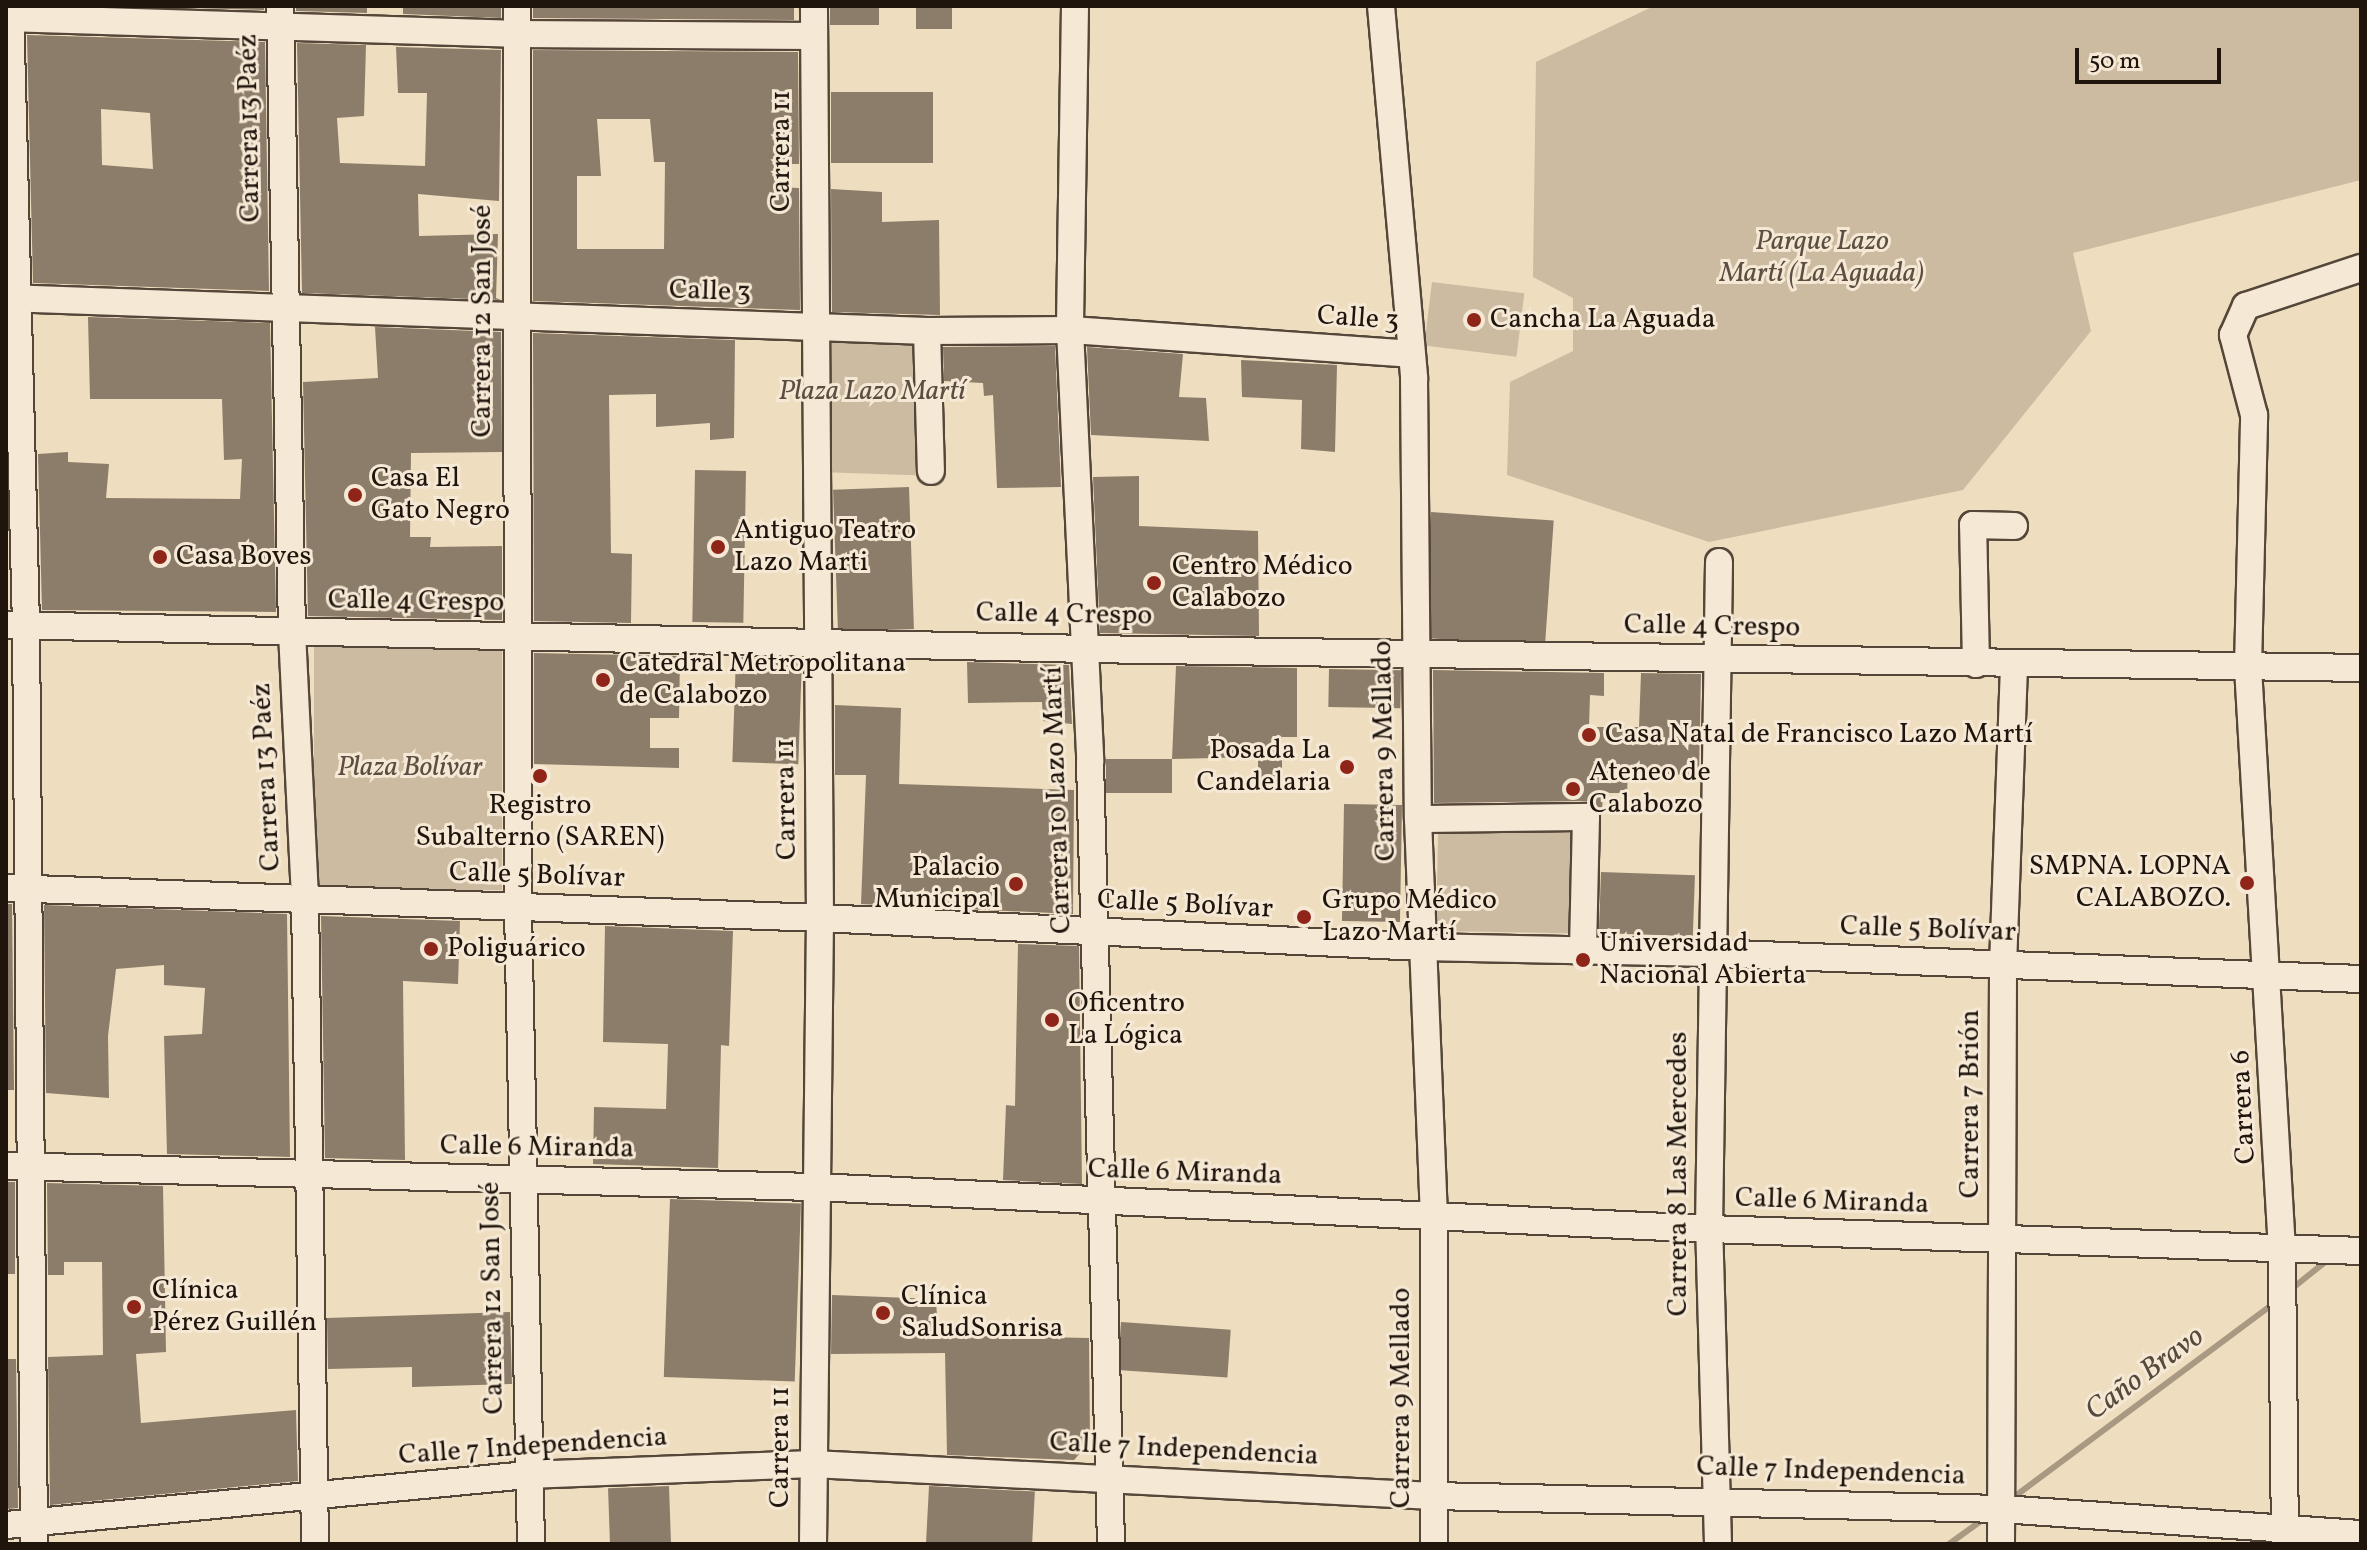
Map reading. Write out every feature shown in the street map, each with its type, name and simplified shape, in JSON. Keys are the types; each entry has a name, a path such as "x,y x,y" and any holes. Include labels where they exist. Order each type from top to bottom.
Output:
{"street":[{"name":"Carrera 12 San José","path":"517,6 513,319 518,908 527,1475 531,1544"},
{"name":"Carrera 11","path":"813,1544 820,918 814,6"},
{"name":"Carrera 10 Lazo Martí","path":"1075,6 1070,330 1095,933 1111,1544"},
{"name":"Carrera 9 Mellado","path":"1381,6 1411,354 1418,819 1434,1214 1434,1544"},
{"path":"33,1534 18,1166 9,14 280,15 517,34 813,36"},
{"name":"Carrera 13 Paéz","path":"280,15 292,632 305,900 315,1544"},
{"name":"Carrera 6","path":"2285,1538 2282,1250 2269,975 2248,667 2254,415 2235,347 2235,324 2246,306 2361,268"},
{"name":"Calle 3","path":"12,298 513,319 927,331 1070,330 1411,354"},
{"path":"927,331 931,471"},
{"path":"1976,664 1973,525 2014,526"},
{"name":"Carrera 8 Las Mercedes","path":"1718,1544 1709,1229 1710,953 1719,562"},
{"name":"Calle 4 Crespo","path":"16,625 1085,649 2361,668"},
{"name":"Carrera 7 Brión","path":"2001,1544 2003,966 2014,664"},
{"path":"1418,819 1586,817 1583,950"},
{"name":"Calle 5 Bolívar","path":"18,889 820,918 1422,947 1710,953 2361,979"},
{"name":"Calle 6 Miranda","path":"18,1166 815,1187 1100,1203 1434,1214 1709,1229 2361,1251"},
{"name":"Calle 7 Independencia","path":"6,1525 33,1534 315,1497 527,1475 813,1464 1108,1476 1433,1496 2002,1509 2285,1538 2361,1534"}],"green space":[{"name":"Parque Lazo Martí (La Aguada)","path":"1654,6 2361,6 2361,180 2073,253 2091,331 1963,490 1709,542 1507,475 1510,382 1573,351 1573,298 1533,277 1536,62"},
{"name":"Cancha La Aguada","path":"1432,282 1524,293 1517,357 1424,346"},
{"name":"Plaza Lazo Martí","path":"823,335 920,338 915,475 818,472"},
{"name":"Plaza Bolívar","path":"314,647 502,647 502,890 314,890"},
{"path":"1438,830 1578,832 1576,933 1436,931"}],"building":[{"path":"264,6 264,10 188,8"},
{"path":"296,6 367,6 367,13 296,11"},
{"path":"403,6 501,6 501,18 403,14"},
{"path":"533,6 794,6 794,20 533,18"},
{"path":"830,6 879,6 879,25 830,25"},
{"path":"916,6 952,6 952,29 916,29"},
{"path":"27,35 265,42 269,291 33,283","holes":["101,109 150,113 153,169 102,165"]},
{"path":"297,43 366,45 364,116 337,118 340,163 425,166 427,93 398,93 396,47 501,50 499,201 418,194 419,236 498,234 496,298 501,300 302,293"},
{"path":"533,50 798,52 799,164 776,164 776,187 799,188 800,310 533,301","holes":["597,119 650,119 654,162 665,162 664,249 577,249 577,176 601,176"]},
{"path":"831,92 933,92 933,163 831,163"},
{"path":"831,189 882,192 882,222 939,220 940,315 832,312"},
{"path":"88,317 270,323 276,612 42,610 38,454 68,452 68,462 109,464 106,498 240,499 242,459 224,460 222,399 90,399"},
{"path":"375,327 501,332 502,452 411,453 410,537 431,537 430,547 502,546 502,620 308,616 303,382 378,378"},
{"path":"533,333 735,340 734,438 710,440 710,423 656,427 656,394 609,395 611,553 632,554 631,623 534,621"},
{"path":"1055,346 1061,487 997,488 993,395 984,396 983,383 944,381 943,347"},
{"path":"1087,347 1183,354 1179,397 1206,398 1209,441 1091,435"},
{"path":"1241,360 1337,365 1335,452 1301,449 1302,400 1242,397"},
{"name":"Antiguo Teatro Lazo Marti","path":"695,470 746,471 743,623 692,622"},
{"name":"Centro Médico Calabozo","path":"1139,476 1139,526 1258,531 1259,636 1100,633 1093,477"},
{"path":"909,487 914,629 838,632 833,490"},
{"path":"1431,512 1554,521 1545,646 1422,638"},
{"name":"Catedral Metropolitana de Calabozo","path":"534,653 680,656 679,718 650,718 650,748 679,748 679,768 534,764"},
{"path":"736,657 802,659 798,764 732,762"},
{"path":"967,662 1069,665 1072,724 1043,721 1042,702 968,703"},
{"path":"1176,666 1297,668 1297,737 1282,737 1282,786 1258,787 1258,757 1172,759"},
{"path":"1329,669 1401,670 1400,708 1328,707"},
{"path":"1433,670 1604,673 1604,696 1590,695 1589,727 1639,727 1641,673 1701,674 1699,775 1628,773 1627,793 1603,793 1602,810 1586,801 1434,803"},
{"path":"835,705 901,708 899,784 1074,790 1073,914 861,904 866,775 835,775"},
{"path":"1106,759 1172,759 1172,793 1106,793"},
{"path":"1344,804 1402,805 1400,922 1342,921"},
{"path":"1601,872 1695,875 1693,936 1599,933"},
{"path":"6,904 12,904 14,1090 6,1090"},
{"path":"44,905 287,914 290,1157 167,1154 164,1036 202,1034 205,988 164,985 164,965 116,969 108,1036 109,1098 46,1093"},
{"path":"321,916 460,921 458,984 403,981 405,1160 325,1158"},
{"path":"605,926 733,931 729,1046 721,1045 718,1168 593,1164 594,1107 666,1109 668,1044 603,1042"},
{"name":"Oficentro La Lógica","path":"1018,944 1079,946 1082,1184 1003,1180 1006,1105 1015,1106"},
{"path":"6,1182 15,1182 15,1274 6,1274"},
{"path":"47,1183 163,1186 166,1352 136,1354 141,1423 296,1410 298,1481 50,1505 48,1357 103,1355 102,1262 64,1262 64,1275 48,1275"},
{"path":"670,1199 801,1204 795,1381 664,1377"},
{"path":"832,1295 936,1299 938,1335 1089,1338 1090,1442 1074,1460 947,1455 945,1353 831,1354"},
{"path":"510,1312 512,1384 412,1387 412,1367 328,1369 327,1318"},
{"path":"1121,1322 1231,1330 1227,1378 1118,1370"},
{"path":"6,1359 16,1359 18,1508 6,1509"},
{"path":"669,1486 671,1544 610,1544 608,1488"},
{"path":"929,1486 1035,1492 1032,1544 926,1544"}],"waterway":[{"name":"Caño Bravo","path":"2289,1291 2330,1258"},
{"name":"Caño Bravo","path":"2010,1500 2274,1303"},
{"name":"Caño Bravo","path":"1949,1544 1985,1518"}],"place":[{"name":"Cancha La Aguada","path":"1474,320"},
{"name":"Casa El Gato Negro","path":"355,495"},
{"name":"Antiguo Teatro Lazo Marti","path":"718,547"},
{"name":"Casa Boves","path":"160,557"},
{"name":"Centro Médico Calabozo","path":"1154,583"},
{"name":"Catedral Metropolitana de Calabozo","path":"603,680"},
{"name":"Casa Natal de Francisco Lazo Martí","path":"1589,735"},
{"name":"Posada La Candelaria","path":"1347,767"},
{"name":"Registro Subalterno (SAREN)","path":"540,776"},
{"name":"Ateneo de Calabozo","path":"1573,789"},
{"name":"SMPNA. LOPNA CALABOZO.","path":"2247,883"},
{"name":"Palacio Municipal","path":"1016,884"},
{"name":"Grupo Médico Lazo Martí","path":"1304,917"},
{"name":"Poliguárico","path":"431,949"},
{"name":"Universidad Nacional Abierta","path":"1583,960"},
{"name":"Oficentro La Lógica","path":"1052,1020"},
{"name":"Clínica Pérez Guillén","path":"134,1307"},
{"name":"Clínica SaludSonrisa","path":"883,1313"}]}
